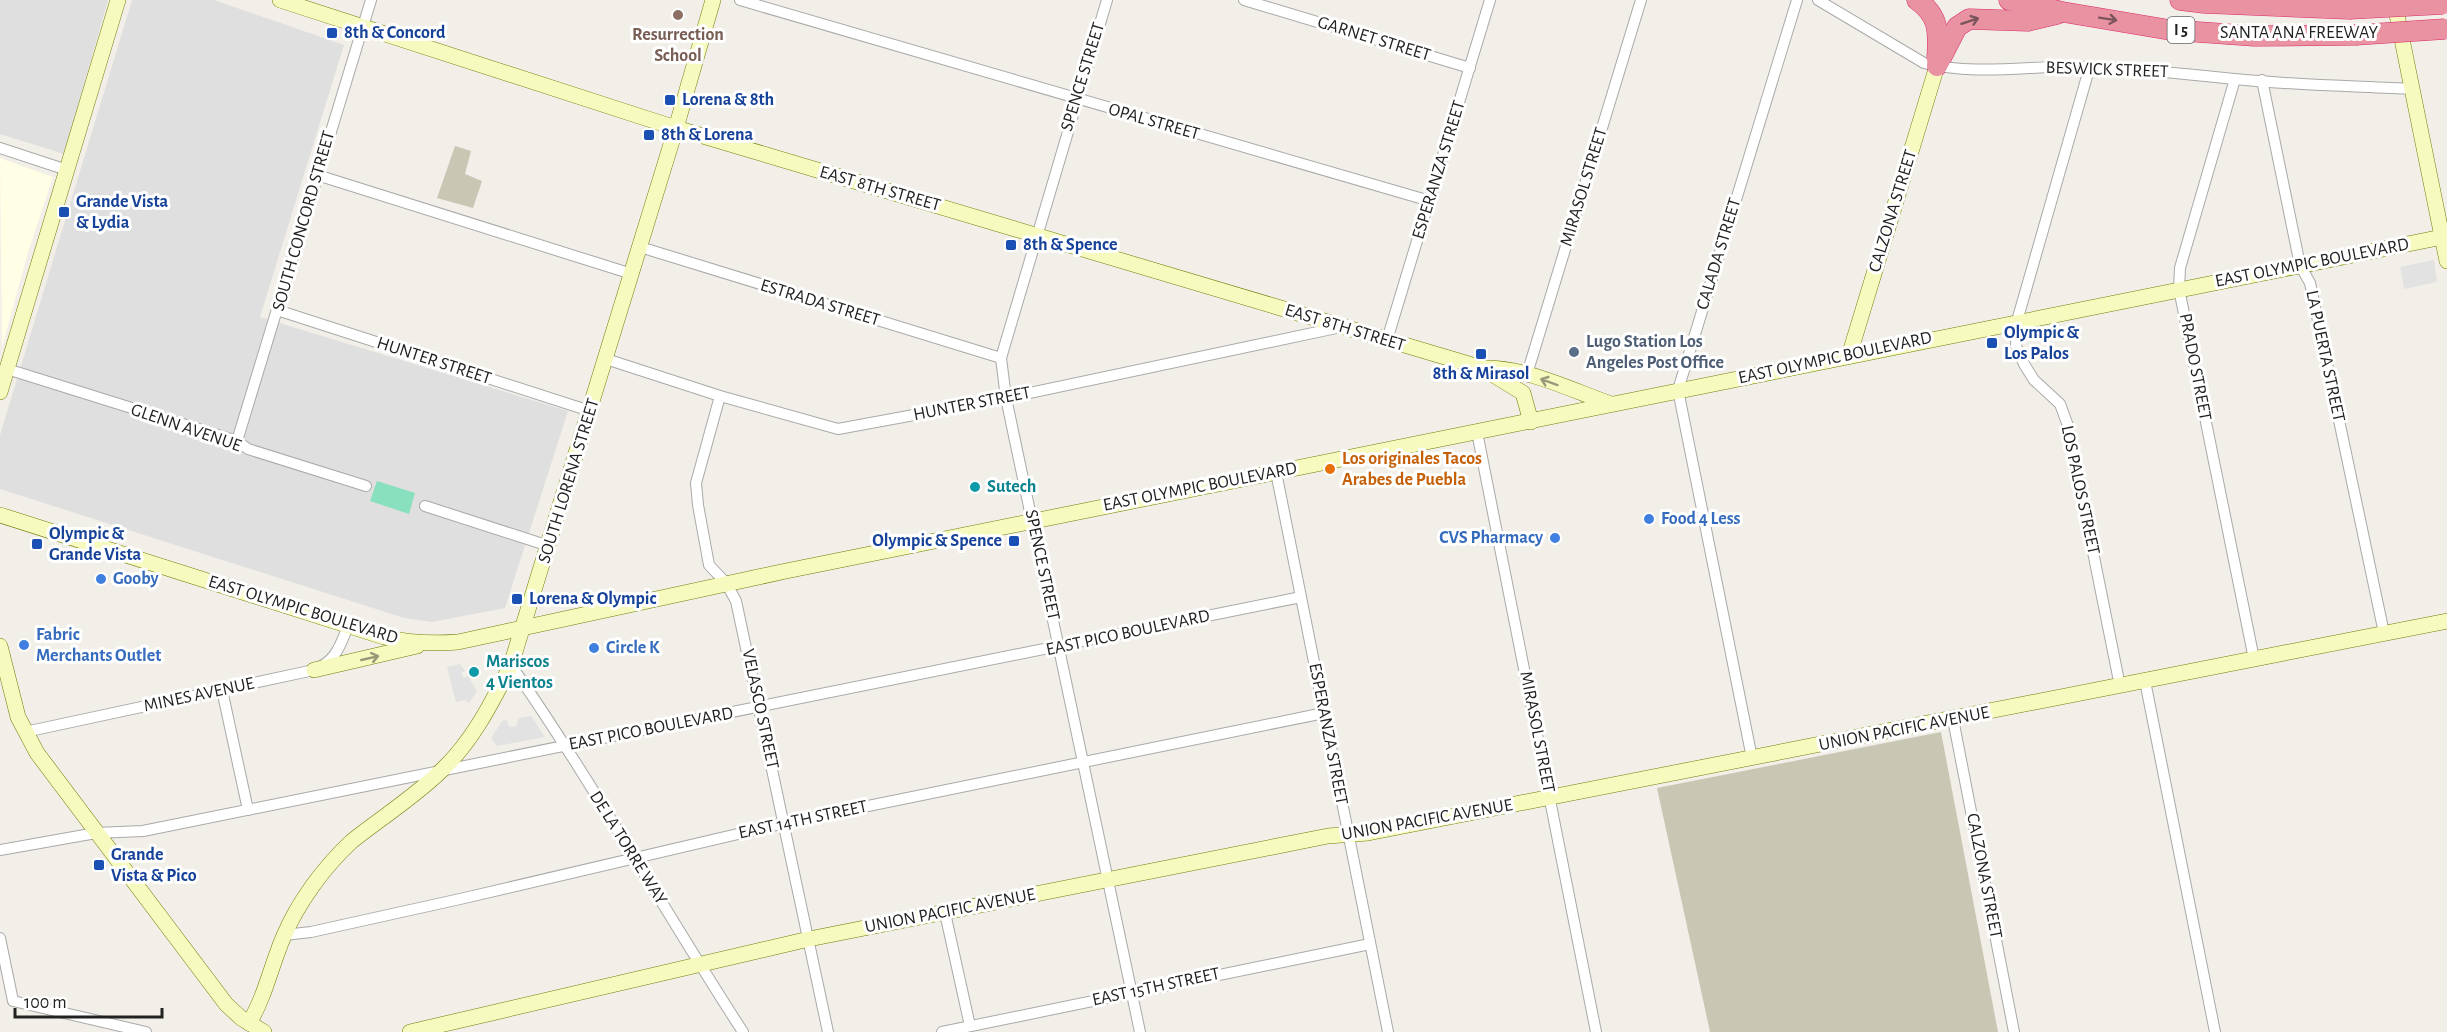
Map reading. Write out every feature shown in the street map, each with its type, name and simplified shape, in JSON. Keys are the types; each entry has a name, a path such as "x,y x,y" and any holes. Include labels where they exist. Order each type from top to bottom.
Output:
{"highway":[{"path":"1917,0 1928,8 1935,18 1938,33 1937,66"},
{"name":"SANTA ANA FREEWAY","path":"2009,0 2063,12 2170,30 2223,34 2355,35 2446,29"},
{"name":"SANTA ANA FREEWAY","path":"2180,0 2349,9 2445,4"},
{"path":"1937,66 1957,27 1969,19 2028,21 2063,12"}],"main road":[{"path":"0,392 118,0"},
{"name":"EAST 8TH STREET","path":"280,0 676,128 1482,368 1523,393 1531,422"},
{"name":"SOUTH LORENA STREET","path":"246,1028 260,1006 284,935 312,888 338,854 443,769 469,739 487,713 511,665 632,274 713,0"},
{"path":"2394,0 2445,237 2447,261"},
{"name":"CALZONA STREET","path":"1849,356 1937,66"},
{"name":"EAST OLYMPIC BOULEVARD","path":"0,514 402,642 426,644 458,642 726,583 1531,422 2017,321 2445,237"},
{"name":"EAST 8TH STREET","path":"1482,368 1501,368 1527,374 1611,404"},
{"name":"UNION PACIFIC AVENUE","path":"410,1032 809,939 1328,836 1368,833 1550,798 2447,621"},
{"path":"314,670 426,644"},
{"path":"1,652 14,703 25,732 37,753 226,1004 246,1028 264,1032"}],"street":[{"name":"SOUTH CONCORD STREET","path":"237,441 371,0"},
{"name":"OPAL STREET","path":"740,0 1076,100 1430,201"},
{"name":"SPENCE STREET","path":"1107,0 1000,358 1006,398 1140,1032"},
{"name":"GARNET STREET","path":"1244,0 1470,68"},
{"name":"ESPERANZA STREET","path":"1387,340 1490,0"},
{"name":"MIRASOL STREET","path":"1527,374 1641,0"},
{"name":"CALADA STREET","path":"1752,758 1678,390 1797,0"},
{"name":"BESWICK STREET","path":"1818,0 1924,63 1937,66 1965,69 2091,66 2196,73 2235,79 2413,89"},
{"name":"LOS PALOS STREET","path":"2091,66 2017,321 2016,346 2034,380 2060,404 2067,423 2120,686"},
{"name":"PRADO STREET","path":"2235,79 2180,268 2179,289 2254,659"},
{"name":"LA PUERTA STREET","path":"2262,80 2300,265 2310,283 2384,633"},
{"path":"0,148 67,170"},
{"path":"317,175 632,274"},
{"name":"ESTRADA STREET","path":"640,247 1000,358"},
{"name":"HUNTER STREET","path":"277,310 590,411"},
{"name":"HUNTER STREET","path":"606,359 720,396 838,429 1006,398 1342,327"},
{"name":"GLENN AVENUE","path":"7,369 237,441 248,449 366,486"},
{"name":"VELASCO STREET","path":"720,396 696,483 701,530 709,565 726,583 736,599 828,1032"},
{"name":"MIRASOL STREET","path":"1477,432 1596,1032"},
{"name":"ESPERANZA STREET","path":"1276,472 1388,1032"},
{"path":"425,506 549,546"},
{"name":"EAST PICO BOULEVARD","path":"0,850 96,833 143,831 1301,597"},
{"name":"MINES AVENUE","path":"25,732 314,670 334,657 348,626"},
{"name":"DE LA TORRE WAY","path":"511,665 635,857 699,965 743,1032"},
{"path":"2145,681 2215,1032"},
{"path":"222,690 248,810"},
{"name":"EAST 14TH STREET","path":"284,935 322,930 784,823 1324,713"},
{"name":"CALZONA STREET","path":"1953,719 2014,1032"},
{"path":"945,913 970,1026"},
{"path":"0,938 13,1000 146,1032"},
{"name":"EAST 15TH STREET","path":"942,1032 1370,944"}],"shaded area":[{"path":"0,0 108,0 64,154 0,134"},
{"path":"132,0 214,0 344,45 260,317 568,411 505,608 432,622 404,618 0,489 0,435"},
{"path":"455,146 471,151 465,174 482,181 473,208 437,198"},
{"path":"0,158 53,177 28,252 2,348"},
{"path":"2434,260 2437,282 2404,289 2400,267"},
{"path":"460,664 465,671 461,673 464,678 468,676 477,691 469,703 465,700 456,702 447,667"},
{"path":"531,716 545,737 497,746 491,738 502,721 507,720 509,727 516,726 519,718"},
{"path":"1941,732 1998,1032 1710,1032 1657,788"}],"green space":[{"path":"377,481 415,493 409,514 370,501"}],"place":[{"name":"Resurrection School","path":"678,15"},
{"name":"8th & Concord","path":"332,33"},
{"name":"Lorena & 8th","path":"670,100"},
{"name":"8th & Lorena","path":"649,135"},
{"name":"Grande Vista & Lydia","path":"64,212"},
{"name":"8th & Spence","path":"1011,245"},
{"name":"Olympic & Los Palos","path":"1992,343"},
{"name":"Lugo Station Los Angeles Post Office","path":"1574,352"},
{"name":"8th & Mirasol","path":"1481,354"},
{"name":"Los originales Tacos Arabes de Puebla","path":"1330,469"},
{"name":"Sutech","path":"975,487"},
{"name":"Food 4 Less","path":"1649,519"},
{"name":"CVS Pharmacy","path":"1555,538"},
{"name":"Olympic & Spence","path":"1014,541"},
{"name":"Olympic & Grande Vista","path":"37,544"},
{"name":"Gooby","path":"101,579"},
{"name":"Lorena & Olympic","path":"517,599"},
{"name":"Fabric Merchants Outlet","path":"24,645"},
{"name":"Circle K","path":"594,648"},
{"name":"Mariscos 4 Vientos","path":"474,672"},
{"name":"Grande Vista & Pico","path":"99,865"}]}
